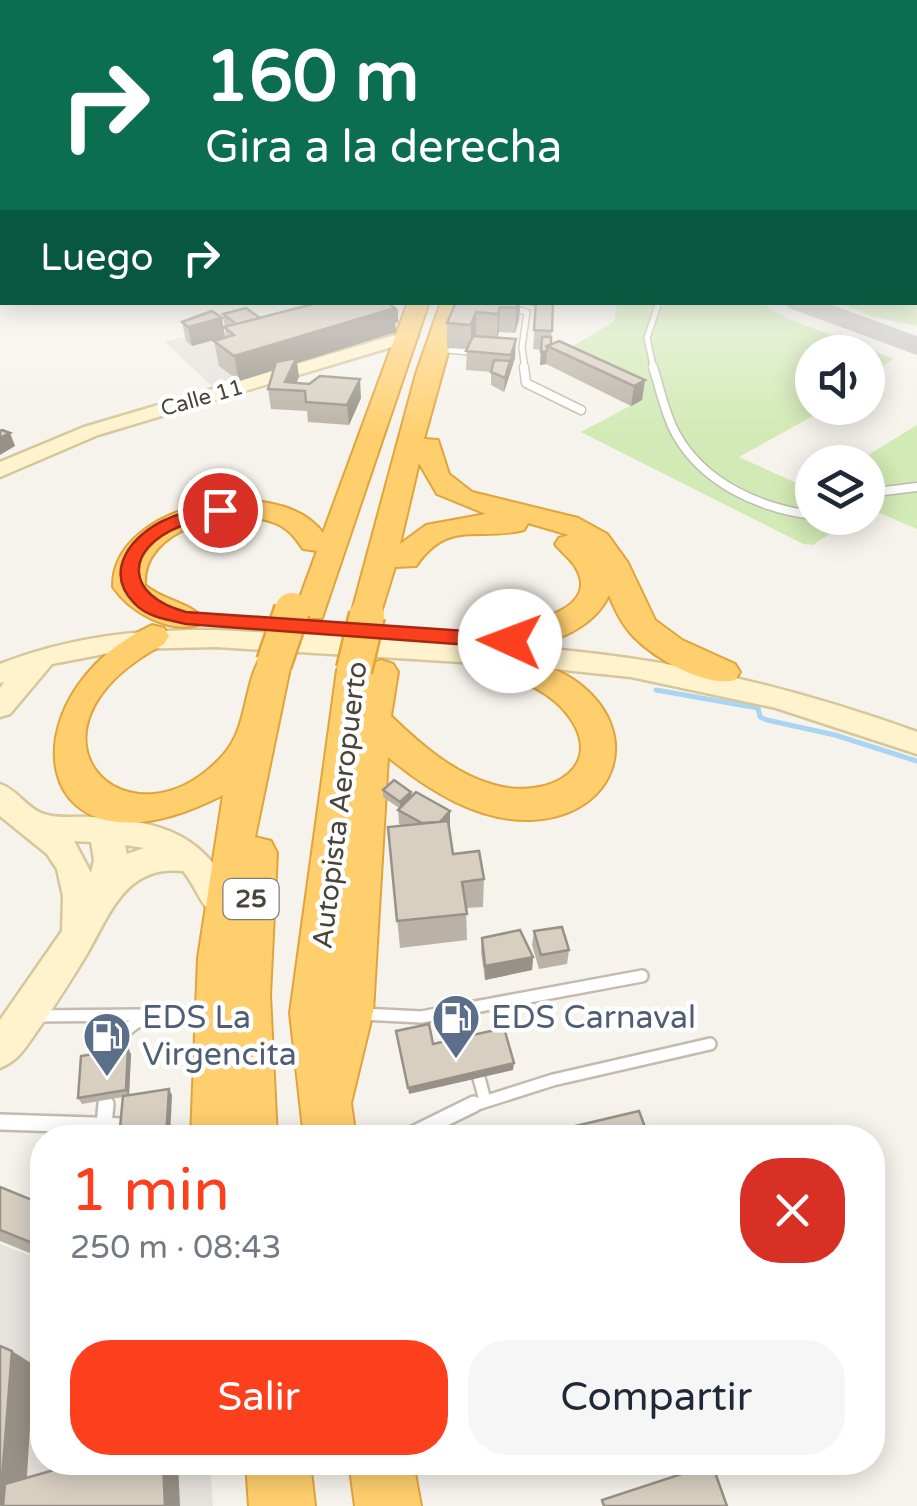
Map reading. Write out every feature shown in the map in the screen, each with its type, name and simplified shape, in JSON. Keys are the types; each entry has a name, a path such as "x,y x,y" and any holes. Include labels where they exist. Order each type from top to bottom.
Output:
{"highway":[{"name":"25","path":"249,1125 246,1060 250,904 285,664 302,610 409,336 416,305"},
{"path":"328,1125 350,1012 372,720 368,671 432,362 451,305"},
{"path":"405,560 430,446 435,407 432,362"},
{"path":"430,446 437,478 451,492 494,507 559,520 600,542 612,558 633,612 643,626 723,672"},
{"path":"302,610 314,542 338,478 366,453"},
{"path":"186,618 151,607 128,580 132,556 162,528 208,511 258,510 299,524 314,542"},
{"path":"380,616 408,552 425,538 475,523 530,527 555,535 576,548 589,564 594,582 584,609 554,631 488,649"},
{"path":"152,636 78,665 42,696 28,720 24,744 38,779 62,796 95,806 152,805 191,794 224,776 238,764 252,740 285,664"},
{"path":"372,720 422,766 484,798 532,806 576,793 591,780 598,764 598,734 591,720 570,696 550,682 488,649"},
{"name":"Autopista Aeropuerto","path":"328,1125 314,1013 368,671"},
{"path":"217,1125 216,1020 224,906 252,740"},
{"path":"279,1475 282,1506"},
{"path":"383,1475 388,1506"}],"main road":[{"name":"Calle 11","path":"0,470 90,431 409,336"},
{"path":"186,618 488,649 628,668 723,685 844,717 917,743"},
{"path":"0,674 44,655 95,642 152,636 634,656 723,672 850,704 917,726"},
{"path":"0,707 20,678 44,655"},
{"path":"0,796 57,841 72,861 80,886 80,914 72,945"},
{"path":"37,825 156,837 198,862 214,882 224,906"},
{"path":"0,1050 28,1016 98,896 110,860 102,830"},
{"path":"98,896 117,875 143,861 172,856 198,862"}],"lane":[{"path":"657,305 651,314 646,354 677,438 736,492 772,509 795,512"},
{"path":"500,306 526,310 526,383 582,410"},
{"path":"432,362 487,353"},
{"path":"505,354 524,356"},
{"path":"885,491 917,488"},
{"path":"350,1012 421,1017 642,976"},
{"path":"462,1011 470,1042"},
{"path":"28,1016 143,1014 216,1020"},
{"path":"108,1058 125,1026 143,1014"},
{"path":"427,1125 484,1100 710,1044"},
{"path":"479,1078 484,1100"},
{"path":"0,1122 104,1125 106,1100"}],"shaded area":[{"path":"372,307 402,321 400,332 215,389 165,342 217,328 222,332"},
{"path":"0,1244 30,1255 30,1475 211,1475 213,1506 0,1506"}],"green space":[{"path":"617,305 765,305 786,318 831,335 795,335 796,425 739,457 795,482 795,535 828,535 813,545 803,544 581,432 641,400 552,358 614,322"},
{"path":"845,305 917,305 917,326 873,317"},
{"path":"917,425 917,529 885,515 885,445"}],"building":[{"path":"309,305 395,308 234,356 214,341 234,335 224,327"},
{"path":"455,305 517,305 500,307 498,314 476,312 471,325 447,323"},
{"path":"536,305 553,305 552,331 534,330"},
{"path":"246,308 260,318 236,324 223,314"},
{"path":"212,311 222,318 188,327 182,322"},
{"path":"473,336 516,339 511,355 466,351"},
{"path":"542,337 551,337 551,345 541,352"},
{"path":"559,341 645,380 634,386 547,346"},
{"path":"296,358 285,382 309,384 320,376 360,379 347,405 306,402 305,391 268,389 276,362"},
{"path":"494,360 510,361 505,378 491,372"},
{"path":"394,780 411,792 400,802 383,790"},
{"path":"416,792 450,811 440,822 422,823 398,810"},
{"path":"448,821 453,854 479,851 484,879 462,882 467,914 397,921 388,827"},
{"path":"562,927 569,950 541,955 534,931"},
{"path":"520,930 533,957 485,966 482,938"},
{"name":"EDS Carnaval","path":"429,1024 433,1044 504,1028 514,1063 408,1088 396,1031"},
{"name":"EDS La Virgencita","path":"128,1048 126,1090 78,1098 81,1056"},
{"name":"EDS La Virgencita","path":"169,1089 167,1125 120,1125 123,1096"},
{"path":"639,1111 644,1125 580,1125"},
{"path":"0,1187 30,1199 30,1242 0,1230"},
{"path":"0,1346 12,1351 0,1504"},
{"path":"36,1475 164,1475 165,1506 3,1506 5,1484"},
{"path":"678,1475 716,1475 727,1506 604,1506 602,1500"}],"waterway":[{"path":"656,690 758,708 760,717 767,720 835,735 917,761"}],"taxiway":[{"path":"806,305 917,346"}],"place":[{"name":"EDS Carnaval","path":"456,1060"},
{"name":"EDS La Virgencita","path":"107,1078"}],"route":[{"path":"220,510 172,522 137,548 129,564 128,580 142,601 161,612 186,618 510,641"}]}
